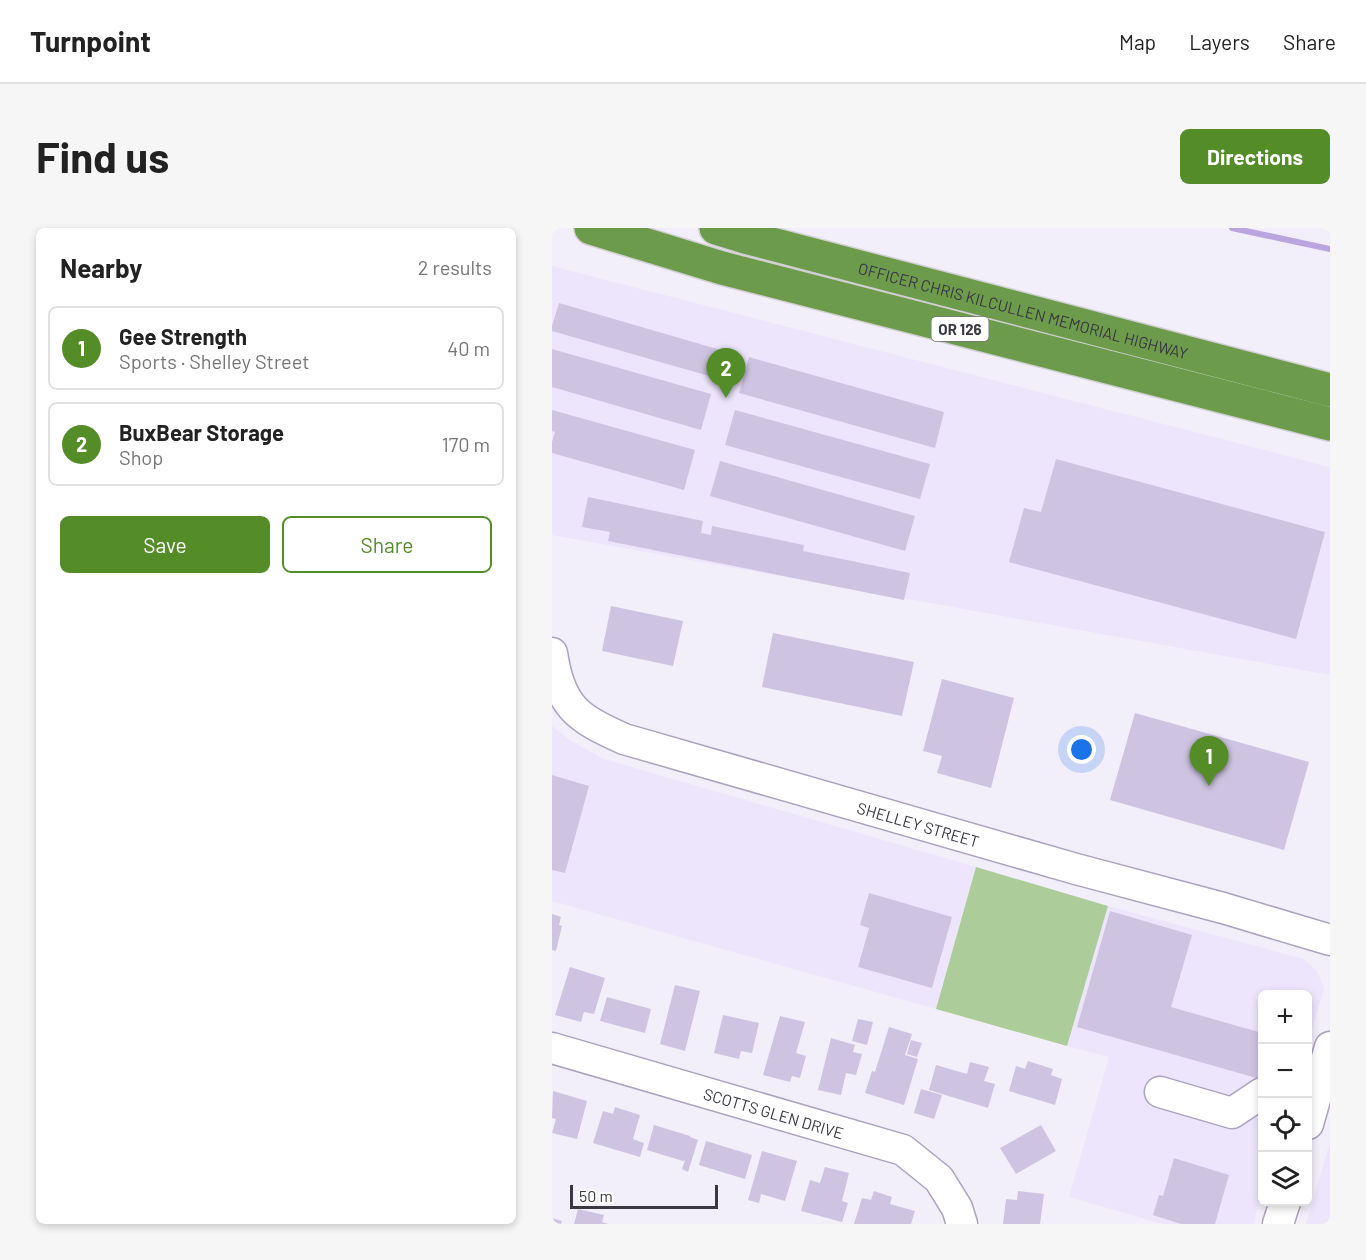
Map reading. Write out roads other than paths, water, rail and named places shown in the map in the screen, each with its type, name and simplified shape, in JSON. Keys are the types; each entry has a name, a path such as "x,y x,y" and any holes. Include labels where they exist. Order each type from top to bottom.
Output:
{"highway":[{"name":"OFFICER CHRIS KILCULLEN MEMORIAL HIGHWAY","path":"591,228 722,268 1330,424"},
{"name":"OFFICER CHRIS KILCULLEN MEMORIAL HIGHWAY","path":"716,228 1330,390"}],"street":[{"name":"SHELLEY STREET","path":"552,653 561,691 574,710 594,725 624,739 1330,940"},
{"path":"1312,1114 1326,1077 1330,1047"},
{"name":"SCOTTS GLEN DRIVE","path":"552,1048 903,1150 939,1179 957,1208 962,1224"},
{"path":"1160,1092 1232,1113 1258,1097"},
{"path":"1278,1224 1284,1206"}],"waterway":[{"path":"1232,228 1330,249"}],"place":[{"name":"BuxBear Storage","path":"726,398"},
{"name":"Gee Strength","path":"1209,786"}]}
